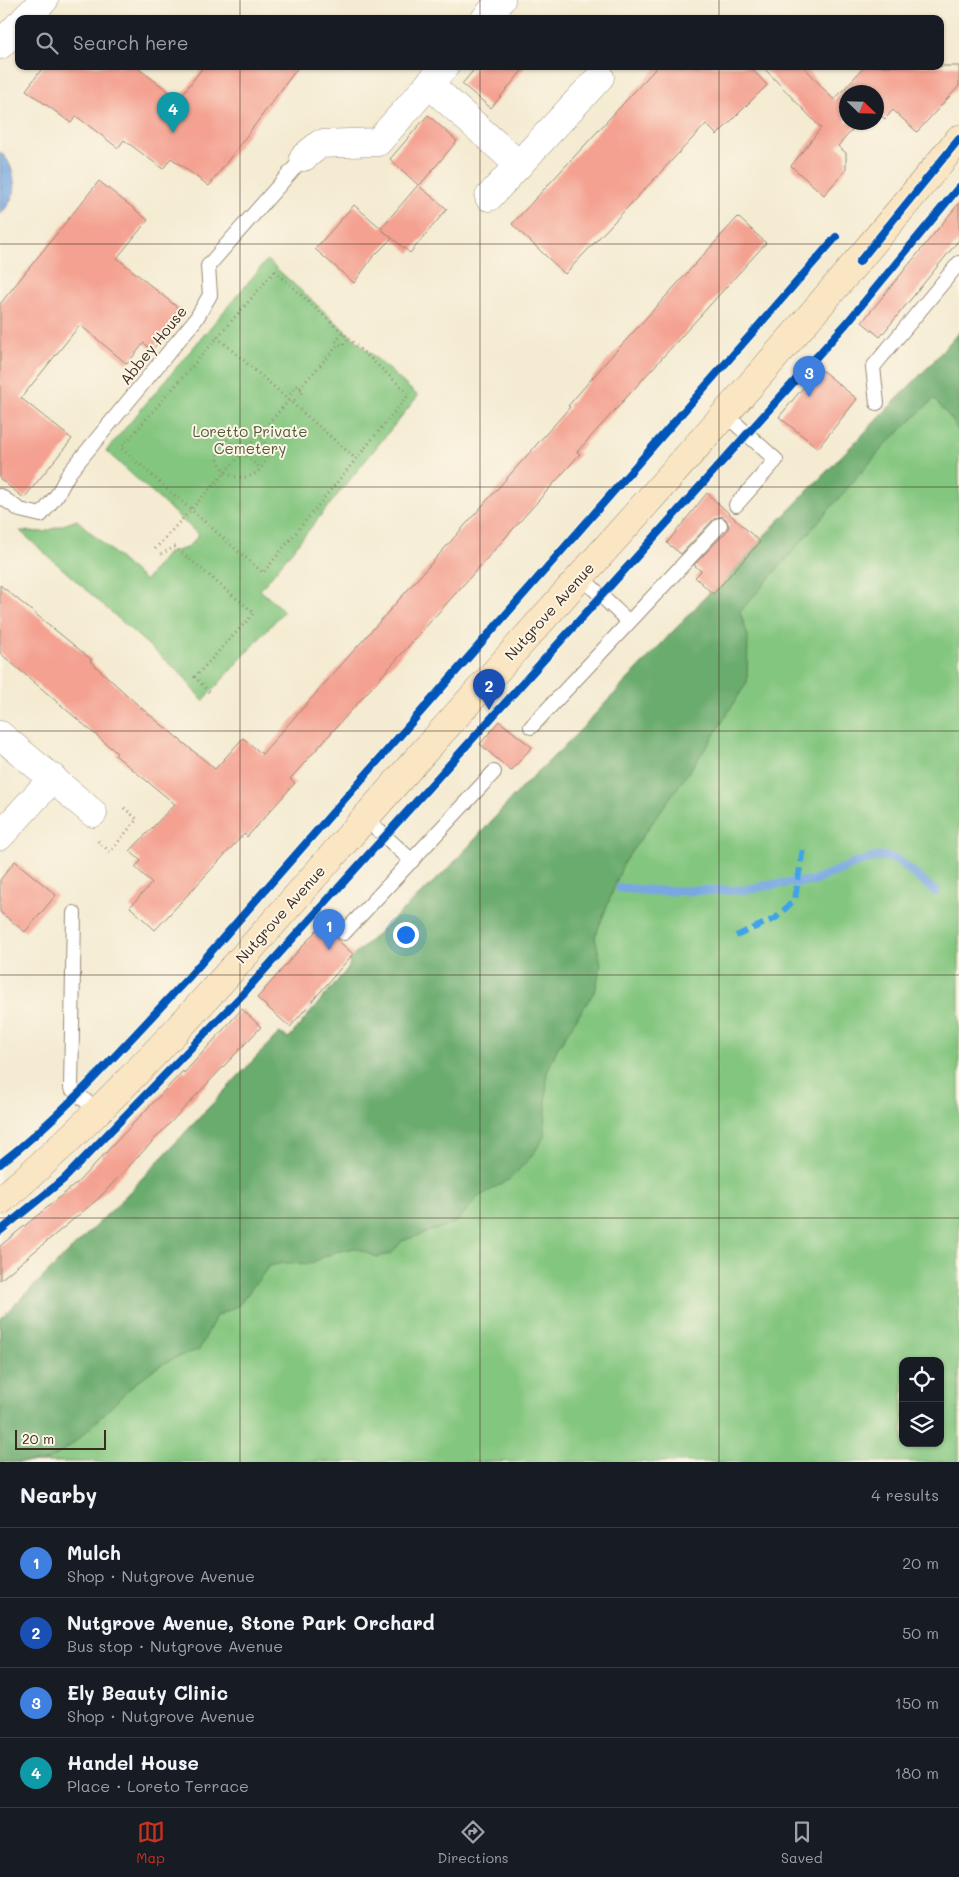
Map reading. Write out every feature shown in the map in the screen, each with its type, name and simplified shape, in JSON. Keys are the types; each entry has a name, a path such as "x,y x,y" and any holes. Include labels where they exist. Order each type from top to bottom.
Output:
{"main road":[{"name":"Nutgrove Avenue","path":"0,1200 51,1158 183,1024 859,262 959,139"}],"street":[{"path":"29,15 44,0"},
{"path":"488,15 501,0"},
{"path":"0,45 15,29"},
{"path":"304,157 320,144 378,142 437,75 519,165"},
{"path":"490,197 600,77"},
{"path":"0,735 94,813"},
{"path":"0,836 53,778"}],"lane":[{"name":"Abbey House","path":"0,496 20,510 41,515 57,495 69,473 196,319 210,295 208,266 304,157"},
{"path":"877,403 873,367 959,263"},
{"path":"725,414 776,460 736,505"},
{"path":"531,727 720,525"},
{"path":"580,576 629,622"},
{"path":"344,933 494,772"},
{"path":"365,818 412,860"},
{"path":"74,913 71,1088 97,1111"}],"path":[{"path":"275,271 409,394 263,573 120,448 217,337 275,271"},
{"path":"339,344 336,341 343,334"},
{"path":"217,337 356,459"},
{"path":"339,344 342,346 348,339"},
{"path":"289,401 297,386 300,388 339,344"},
{"path":"245,449 289,401 303,390 300,388"},
{"path":"238,428 246,428 259,434 267,452 264,464 260,469 242,478 225,472 220,465 216,450 223,436 238,428"},
{"path":"223,436 237,448"},
{"path":"155,549 239,456"},
{"path":"246,456 260,469"},
{"path":"161,554 175,546 254,613 196,677 210,693"}],"green space":[{"name":"Loretto Private Cemetery","path":"267,260 418,396 260,590 284,611 203,701 183,676 20,531 44,532 77,520 145,581 168,553 187,548 199,535 106,451"},
{"path":"959,332 959,1462 0,1462 0,1319 117,1205 279,1033 289,1038 349,967 350,959 450,867 525,784 567,744 727,574 933,362"},
{"path":"959,332 959,434 953,421 934,399 886,444 740,612 748,636 747,682 708,745 624,862 595,937 601,964 596,989 557,1049 547,1073 545,1135 533,1155 510,1179 478,1197 457,1222 402,1241 391,1254 377,1257 355,1248 335,1252 309,1264 283,1263 269,1266 239,1305 216,1316 199,1350 168,1361 148,1374 131,1387 66,1449 42,1462 0,1462 0,1319 117,1205 279,1033 289,1038 349,967 350,959 450,867 525,784 567,744 727,574 933,362"}],"water":[{"path":"0,152 10,165 14,177 14,189 12,198 0,215"}],"building":[{"path":"944,66 959,66 959,86 917,132 893,110 885,119 884,85 848,85 861,70 944,70"},
{"path":"41,70 140,70 179,99 201,70 296,70 209,186 171,158 163,169 124,140 118,148 76,116 71,123 26,90"},
{"path":"474,70 523,70 491,108 462,84"},
{"path":"654,70 753,70 767,85 717,135 706,124 565,274 512,224"},
{"path":"766,70 807,70 834,100 839,95 839,130 852,130 838,146 846,153 846,170 824,195 791,166 821,128"},
{"path":"428,115 457,141 419,186 447,209 410,253 392,238 372,258 354,283 315,249 354,205 381,228 418,185 390,159"},
{"path":"99,181 148,220 117,258 183,312 152,350 144,343 127,364 80,325 21,398 72,439 24,498 0,479 0,304"},
{"path":"959,203 959,240 880,337 862,322"},
{"path":"738,217 766,243 577,452 580,454 290,779 295,783 247,837 244,834 155,930 130,907 152,883 135,867 141,861 130,851 175,804 115,755 117,753 0,653 0,585 92,660 90,661 139,706 215,769 243,738 262,754 570,407 568,406 606,362"},
{"path":"819,368 857,399 818,448 779,417"},
{"path":"707,493 760,542 713,594 695,577 701,571 694,565 727,531 729,526 726,519 722,516 714,519 681,554 667,543"},
{"path":"499,721 532,747 511,771 480,744"},
{"path":"15,861 56,895 25,932 0,912 0,880"},
{"path":"321,925 353,954 290,1027 257,998"},
{"path":"242,1009 261,1027 98,1199 0,1280 0,1246 77,1183 183,1071 184,1073"}],"waterway":[{"path":"620,888 654,891 745,890 776,884 813,881 858,862 881,856 896,859 936,892"}],"marked path":[{"path":"736,936 776,918 795,899 803,848"}],"cycle path":[{"path":"859,262 959,139"},
{"path":"0,1231 64,1179 242,995 846,324 959,187"},
{"path":"0,1164 74,1098 188,978 836,237"}],"place":[{"name":"Handel House","path":"173,133"},
{"name":"Ely Beauty Clinic","path":"809,397"},
{"name":"Nutgrove Avenue, Stone Park Orchard","path":"489,710"},
{"name":"Mulch","path":"329,950"}]}
